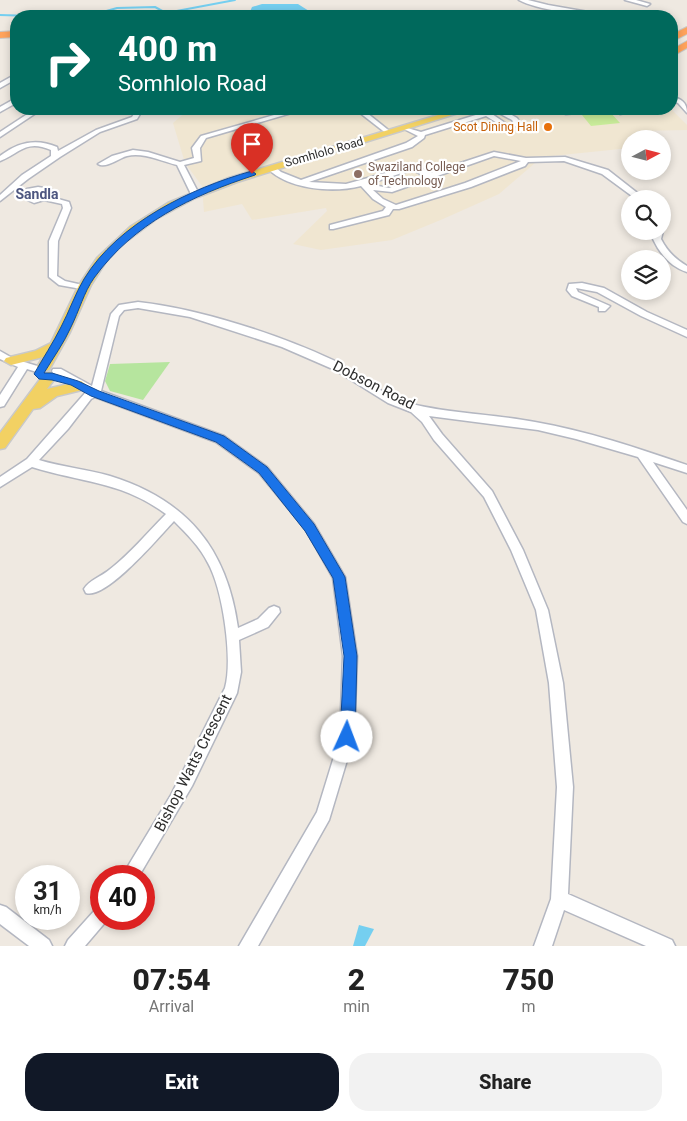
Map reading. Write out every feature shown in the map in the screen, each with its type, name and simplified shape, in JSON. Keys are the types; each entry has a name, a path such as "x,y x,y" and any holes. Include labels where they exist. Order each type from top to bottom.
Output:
{"main road":[{"name":"Somhlolo Road","path":"0,444 26,410 48,372 84,288 98,265 131,232 167,208 195,194 271,168 448,115"},
{"name":"Somhlolo Road","path":"48,372 56,346 66,329"},
{"path":"6,357 39,354 56,346"},
{"path":"26,410 53,392 78,385"}],"street":[{"path":"522,0 568,10"},
{"path":"628,0 647,4"},
{"path":"678,101 687,111"},
{"path":"0,135 30,115"},
{"path":"2,195 55,156 98,131 135,118 138,115"},
{"path":"102,164 120,155 135,151 180,164 198,159 196,148 203,137 281,115"},
{"path":"366,115 389,133"},
{"path":"406,128 421,134 484,115"},
{"path":"489,115 508,127 518,124 515,119 509,115"},
{"path":"301,183 409,145 422,138 421,134"},
{"path":"0,158 25,143 49,146 54,149 55,156"},
{"path":"359,184 388,190 398,188 494,154 526,160 565,159 590,165 617,179 630,190"},
{"path":"368,187 370,191 390,207 402,206 437,193 468,185 522,164 526,160"},
{"path":"180,164 195,194"},
{"path":"271,168 301,183 342,186 359,184 408,169 416,169 430,176"},
{"path":"2,195 27,193 38,189 46,190 49,193 46,198 65,202 66,208 55,232 51,248 53,277 62,283 84,288"},
{"path":"333,227 386,212 390,207"},
{"path":"657,240 662,252 676,264 687,269"},
{"path":"602,309 605,306 575,294 571,290 572,286 584,285 621,299 643,313 687,334"},
{"name":"Dobson Road","path":"95,393 116,313 122,307 149,305 197,316 258,335 329,362 382,393 413,408 539,426 641,453 687,469"},
{"path":"6,357 24,366 48,372 95,393 220,439 263,470 310,527 339,577 350,656 347,737 324,815 248,946"},
{"path":"0,403 24,366"},
{"path":"0,483 31,462 64,426 87,396 95,393"},
{"path":"413,408 426,419 438,437 488,494 518,550 542,610 556,683 565,787 559,899 543,946"},
{"path":"641,453 687,519"},
{"name":"Bishop Watts Crescent","path":"31,462 102,478 137,492 174,514 196,535 217,568 232,637 233,683 200,755 155,839 137,865"},
{"path":"90,589 124,566 174,514"},
{"path":"232,637 262,623 274,612"},
{"path":"559,899 666,946"},
{"path":"0,913 43,946"},
{"path":"74,946 90,928"}],"shaded area":[{"name":"Swaziland College of Technology","path":"182,115 677,115 687,125 687,130 621,130 621,149 542,157 499,194 443,219 392,240 321,250 293,244 327,211 326,208 252,220 242,204 204,212 202,186 185,163 173,123"}],"green space":[{"path":"582,115 613,115 620,123 591,126"},
{"path":"170,362 143,400 110,391 105,381 110,364"}],"water":[{"path":"262,4 298,4 307,10 251,10 252,7"},
{"path":"359,925 374,929 365,946 353,946"}],"waterway":[{"path":"182,10 235,0"},
{"path":"110,10 117,8 155,7 160,10"},
{"path":"0,15 10,15"}],"place":[{"name":"Scot Dining Hall","path":"548,127"},
{"name":"Swaziland College of Technology","path":"358,174"}],"district":[{"name":"Sandla","path":"37,194"}],"route":[{"path":"252,174 214,186 181,200 139,225 109,252 88,279 66,329 39,374 45,378 52,376 75,383 95,393 220,439 263,470 310,527 339,577 350,656 347,737"}]}
